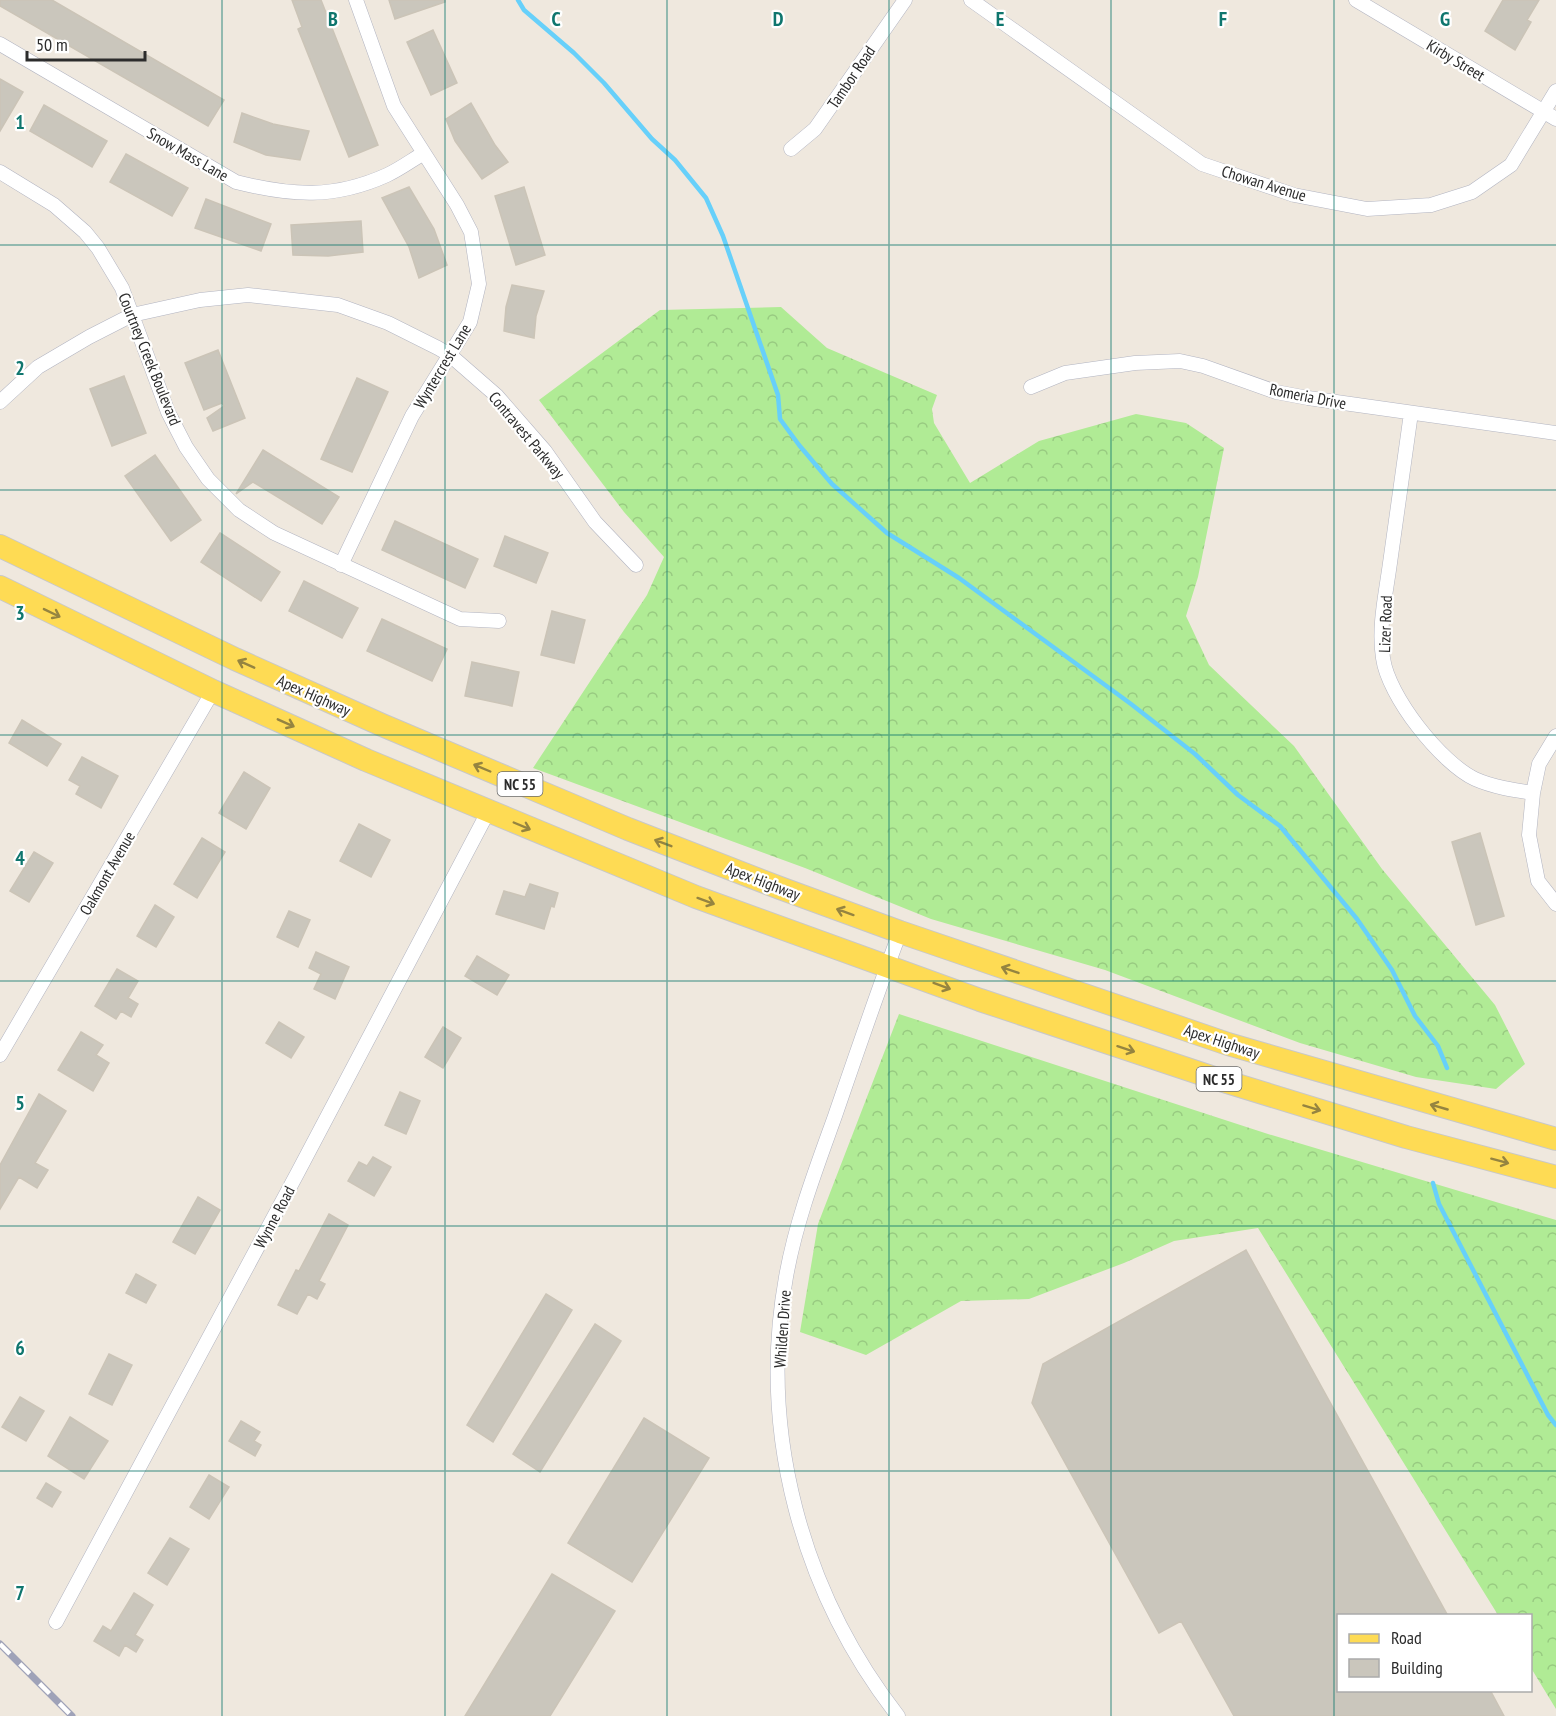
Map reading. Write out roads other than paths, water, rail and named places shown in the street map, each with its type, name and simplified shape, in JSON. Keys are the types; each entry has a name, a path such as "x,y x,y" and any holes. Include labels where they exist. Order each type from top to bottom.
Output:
{"main road":[{"name":"Apex Highway","path":"0,546 235,659 497,775 628,830 900,932 1228,1044 1556,1139"},
{"name":"NC 55","path":"0,587 213,691 488,812 696,897 1012,1011 1214,1078 1406,1137 1556,1177"}],"street":[{"name":"Wyntercrest Lane","path":"340,565 412,416 470,322 479,284 471,232 457,205 394,106 356,0"},
{"name":"Tambor Road","path":"791,149 815,129 905,0"},
{"name":"Chowan Avenue","path":"971,0 1202,164 1294,195 1367,209 1431,205 1472,192 1511,165 1556,91"},
{"name":"Kirby Street","path":"1356,0 1556,119"},
{"name":"Snow Mass Lane","path":"0,44 236,182 273,191 313,194 353,188 389,174 424,153"},
{"name":"Courtney Creek Boulevard","path":"0,172 54,205 85,232 98,248 122,288 168,412 186,447 208,478 239,510 274,533 460,619 499,621"},
{"name":"Contravest Parkway","path":"0,402 38,367 132,315 200,300 248,295 338,305 388,323 450,355 497,396 545,451 595,522 636,565"},
{"name":"Romeria Drive","path":"1031,387 1065,373 1135,363 1180,361 1203,366 1276,392 1328,402 1556,433"},
{"name":"Lizer Road","path":"1411,413 1382,631 1383,659 1392,688 1441,754 1474,778 1506,789 1533,793"},
{"name":"Oakmont Avenue","path":"0,1055 213,691"},
{"path":"1556,736 1539,764 1533,793 1529,835 1538,881 1556,904"},
{"name":"Wynne Road","path":"57,1622 488,812"},
{"name":"Whilden Drive","path":"898,1716 870,1678 851,1646 831,1609 812,1565 788,1477 778,1397 778,1352 782,1306 791,1251 804,1203 900,932"}],"waterway":[{"path":"518,0 524,10 574,53 604,83 652,139 675,160 706,198 723,236 778,395 780,419 832,484 887,533 959,578 1131,704 1195,754 1238,795 1280,826 1357,919 1392,970 1415,1016 1438,1046 1447,1068"},
{"path":"1433,1183 1439,1204 1548,1415 1556,1425"}],"railway":[{"path":"0,1644 72,1716"}]}
